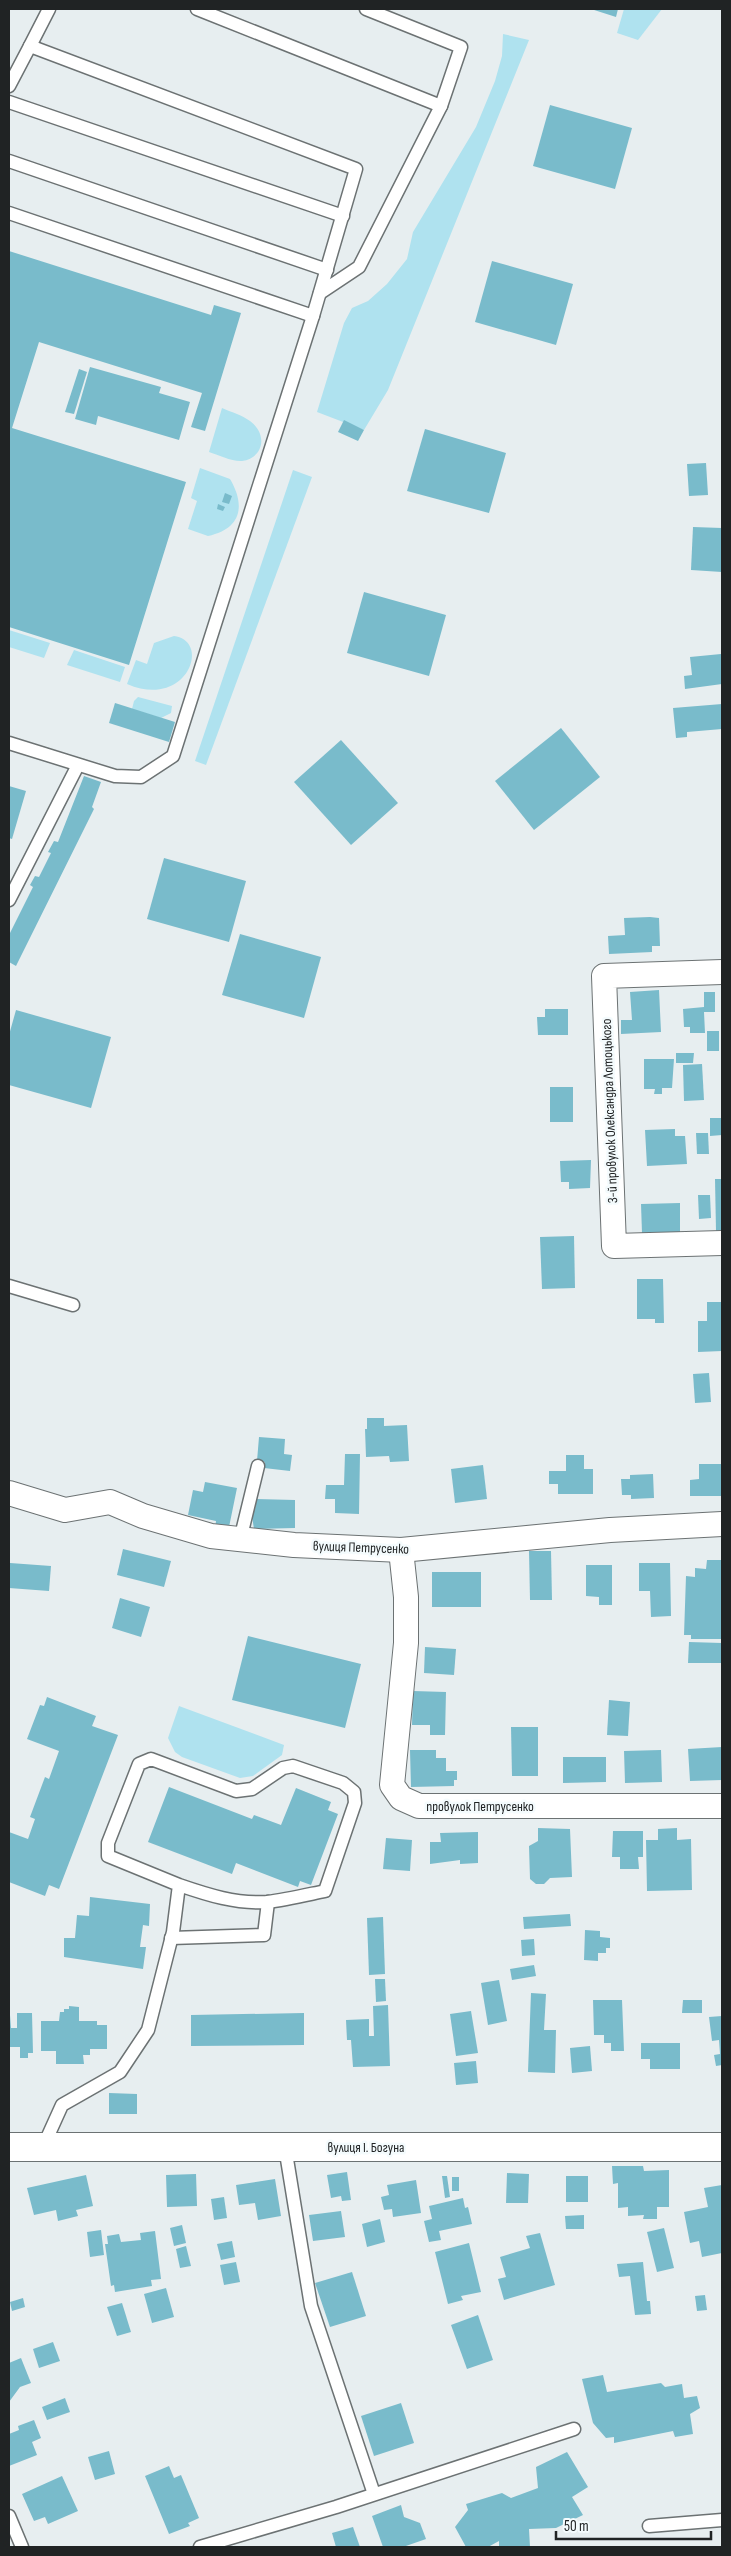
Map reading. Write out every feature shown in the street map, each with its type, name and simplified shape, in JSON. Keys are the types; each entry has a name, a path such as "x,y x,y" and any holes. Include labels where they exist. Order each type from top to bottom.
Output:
{"street":[{"name":"3-й провулок Олександра Лотоцького","path":"722,972 604,976 614,1246 722,1243"},
{"name":"вулиця Петрусенко","path":"9,1493 65,1510 110,1502 143,1516 211,1536 240,1540 401,1550 610,1530 722,1524"},
{"name":"провулок Петрусенко","path":"401,1550 406,1597 406,1643 392,1785 407,1803 419,1806 722,1806"},
{"name":"вулиця І. Богуна","path":"9,2147 722,2146"}],"lane":[{"path":"9,86 48,9"},
{"path":"197,9 441,106"},
{"path":"320,293 359,267 441,106 462,47 366,9"},
{"path":"9,743 115,776 141,777 173,756 313,316 356,169 30,46"},
{"path":"9,102 343,216"},
{"path":"9,161 327,270"},
{"path":"9,213 313,316"},
{"path":"9,900 78,765"},
{"path":"9,1286 73,1305"},
{"path":"240,1540 258,1466"},
{"path":"151,1759 236,1791 252,1789 283,1768 293,1766 343,1783 354,1792 355,1803 325,1891 268,1902 242,1902 216,1897 179,1885 108,1856 108,1843 139,1764 151,1759"},
{"path":"43,2147 62,2105 120,2072 148,2030 171,1938 179,1885"},
{"path":"171,1938 264,1935 268,1902"},
{"path":"285,2147 311,2306 374,2494"},
{"path":"200,2547 374,2494 574,2429"},
{"path":"9,2516 22,2547"},
{"path":"649,2526 722,2520"}],"shaded area":[{"path":"624,9 662,9 638,40 617,33"},
{"path":"503,34 529,40 388,390 364,430 317,412 344,323 352,308 368,301 387,284 407,259 413,232 476,127 495,81 502,56"},
{"path":"222,408 240,415 256,426 261,439 261,445 255,455 249,459 242,461 234,460 209,452"},
{"path":"200,468 230,479 238,498 239,507 234,522 219,533 208,536 188,529 197,501 191,498"},
{"path":"293,470 312,477 206,765 195,761"},
{"path":"9,630 50,643 44,658 9,647"},
{"path":"174,636 185,641 191,649 192,660 187,672 178,682 165,688 148,690 127,684 136,660 147,664 154,643"},
{"path":"74,650 125,667 120,682 67,665"},
{"path":"138,697 172,706 171,713 161,718 132,709 134,701"},
{"path":"179,1706 284,1745 282,1755 253,1776 240,1778 182,1757 175,1752 168,1738"}],"building":[{"path":"591,9 618,9 616,17"},
{"path":"550,105 632,128 615,189 533,166"},
{"path":"9,251 211,315 214,305 241,313 205,431 191,427 202,393 39,342 12,428 186,482 129,665 9,627"},
{"path":"492,261 573,284 556,345 475,322"},
{"path":"90,367 161,387 159,393 190,402 179,440 98,416 96,425 75,419"},
{"path":"79,369 87,372 74,414 65,412"},
{"path":"344,420 364,430 358,441 338,432"},
{"path":"425,429 506,453 489,513 407,491"},
{"path":"706,463 708,495 689,496 687,464"},
{"path":"225,493 232,496 229,504 222,502"},
{"path":"218,504 225,507 223,511 217,509"},
{"path":"693,527 722,528 722,572 691,570"},
{"path":"364,592 446,615 429,676 347,653"},
{"path":"721,654 722,684 685,689 684,676 692,675 690,657"},
{"path":"115,703 175,722 169,742 109,723"},
{"path":"722,704 722,729 687,732 687,737 676,738 673,708"},
{"path":"561,728 600,777 534,830 495,781"},
{"path":"341,740 398,803 351,845 294,782"},
{"path":"84,776 101,782 92,807 94,809 16,966 9,962 9,935 33,887 30,885 35,876 39,877 51,853 48,852 54,841 58,842"},
{"path":"9,786 26,791 12,839 9,838"},
{"path":"164,858 246,881 229,942 147,919"},
{"path":"624,918 659,918 660,946 652,946 652,952 609,954 608,936 625,935"},
{"path":"240,934 321,957 304,1018 222,995"},
{"path":"659,990 661,1032 621,1034 621,1020 632,1020 630,992"},
{"path":"704,992 715,992 715,1012 704,1012 705,1033 690,1033 690,1027 684,1027 683,1009 704,1007"},
{"path":"545,1009 568,1009 568,1035 538,1035 537,1017 545,1017"},
{"path":"16,1010 111,1037 91,1108 9,1085 9,1035"},
{"path":"707,1031 719,1031 719,1051 707,1051"},
{"path":"676,1053 694,1053 693,1063 676,1063"},
{"path":"644,1059 674,1059 672,1088 662,1088 662,1094 654,1094 655,1089 644,1089"},
{"path":"702,1064 704,1100 684,1101 683,1065"},
{"path":"550,1087 573,1087 573,1122 550,1122"},
{"path":"710,1118 721,1118 722,1135 710,1136"},
{"path":"675,1129 675,1136 685,1136 687,1164 647,1166 645,1130"},
{"path":"696,1133 708,1133 709,1154 697,1154"},
{"path":"591,1160 590,1188 569,1189 569,1182 561,1182 560,1161"},
{"path":"715,1179 722,1179 722,1231 716,1231"},
{"path":"698,1195 710,1195 711,1218 699,1219"},
{"path":"680,1203 680,1233 642,1233 641,1204"},
{"path":"574,1236 575,1288 542,1289 540,1237"},
{"path":"637,1279 663,1279 664,1323 655,1323 655,1319 637,1319"},
{"path":"707,1302 722,1302 722,1351 698,1352 698,1321 707,1321"},
{"path":"709,1373 711,1402 695,1403 693,1374"},
{"path":"367,1418 384,1418 384,1426 407,1425 409,1461 390,1462 389,1456 366,1457 365,1429 367,1429"},
{"path":"259,1437 285,1439 284,1454 292,1455 290,1471 264,1468 265,1462 257,1461"},
{"path":"345,1454 360,1454 359,1514 335,1513 335,1499 325,1499 326,1485 344,1485"},
{"path":"566,1455 584,1455 584,1469 593,1469 593,1494 558,1494 558,1484 549,1484 549,1471 566,1471"},
{"path":"699,1464 722,1464 722,1496 690,1496 690,1480 699,1479"},
{"path":"483,1465 487,1499 455,1503 451,1469"},
{"path":"653,1474 654,1498 631,1499 631,1495 622,1495 621,1479 630,1479 630,1475"},
{"path":"205,1482 237,1488 228,1532 215,1529 216,1521 188,1515 193,1490 203,1492"},
{"path":"256,1499 295,1500 295,1528 254,1529 251,1510 255,1510"},
{"path":"123,1549 171,1561 164,1587 117,1575"},
{"path":"529,1551 551,1551 552,1600 530,1600"},
{"path":"707,1560 722,1560 722,1639 691,1639 691,1635 684,1635 686,1576 695,1577 695,1568 706,1569"},
{"path":"10,1563 51,1566 49,1591 9,1588"},
{"path":"639,1563 670,1563 671,1616 651,1617 650,1591 639,1591"},
{"path":"586,1565 612,1565 612,1605 599,1605 599,1597 586,1596"},
{"path":"432,1572 481,1572 481,1607 432,1607"},
{"path":"120,1598 150,1607 141,1637 112,1628"},
{"path":"248,1636 361,1664 345,1728 232,1700"},
{"path":"689,1642 722,1643 722,1663 688,1663"},
{"path":"425,1647 456,1649 454,1675 424,1673"},
{"path":"413,1691 446,1692 445,1735 430,1735 430,1725 412,1725"},
{"path":"47,1697 96,1716 92,1726 118,1735 59,1889 49,1885 45,1896 9,1882 9,1832 28,1839 35,1819 30,1817 45,1777 49,1779 59,1751 27,1739 40,1705 44,1706"},
{"path":"609,1700 630,1702 628,1736 607,1735"},
{"path":"511,1727 538,1727 538,1776 512,1776"},
{"path":"722,1747 722,1780 690,1781 688,1749"},
{"path":"410,1750 436,1750 436,1758 446,1758 446,1771 457,1771 457,1780 454,1780 454,1786 411,1787"},
{"path":"661,1750 662,1782 625,1783 624,1751"},
{"path":"563,1757 606,1757 606,1782 563,1783"},
{"path":"169,1787 252,1819 254,1815 281,1825 296,1788 331,1802 328,1810 338,1814 311,1885 300,1881 298,1887 236,1863 232,1874 148,1842"},
{"path":"538,1828 570,1829 572,1877 550,1878 544,1884 536,1884 530,1879 529,1846 538,1841"},
{"path":"677,1828 677,1840 691,1839 692,1890 647,1891 646,1840 658,1840 658,1829"},
{"path":"613,1831 643,1831 643,1857 638,1857 639,1869 620,1869 620,1857 612,1857"},
{"path":"478,1832 478,1863 460,1864 460,1860 430,1864 430,1842 441,1842 440,1833"},
{"path":"386,1838 412,1840 410,1871 383,1869"},
{"path":"90,1897 150,1904 149,1926 143,1925 140,1947 146,1947 143,1969 64,1957 64,1938 75,1938 77,1915 89,1916"},
{"path":"570,1914 571,1926 524,1929 523,1917"},
{"path":"383,1917 385,1974 369,1975 367,1918"},
{"path":"585,1930 600,1931 600,1937 610,1938 610,1948 606,1948 606,1953 598,1953 598,1961 584,1960"},
{"path":"534,1939 535,1955 522,1956 521,1940"},
{"path":"534,1965 536,1976 512,1980 510,1969"},
{"path":"375,1979 385,1979 386,2001 376,2002"},
{"path":"499,1980 507,2021 488,2025 481,1983"},
{"path":"531,1993 546,1994 544,2030 556,2030 555,2073 528,2072"},
{"path":"593,2000 622,2000 624,2051 611,2051 611,2043 604,2043 604,2035 594,2035"},
{"path":"683,2000 702,2000 702,2013 682,2013"},
{"path":"9,2002 11,2028 17,2028 17,2013 32,2013 33,2053 28,2053 28,2058 20,2058 20,2047 9,2047"},
{"path":"388,2005 390,2066 353,2067 351,2040 347,2040 346,2020 369,2019 369,2036 374,2036 373,2006"},
{"path":"69,2006 79,2007 79,2021 97,2021 97,2025 107,2025 107,2049 90,2049 90,2055 83,2055 84,2064 56,2064 56,2051 41,2051 41,2021 59,2021 60,2012 64,2012 64,2009 69,2009"},
{"path":"471,2011 478,2053 456,2056 450,2014"},
{"path":"304,2013 304,2045 191,2046 191,2015"},
{"path":"722,2016 722,2065 716,2066 714,2055 720,2054 719,2040 712,2041 709,2017"},
{"path":"641,2043 680,2043 680,2069 650,2069 650,2059 641,2059"},
{"path":"590,2046 592,2071 572,2073 570,2048"},
{"path":"476,2061 478,2083 456,2085 454,2063"},
{"path":"109,2093 137,2094 137,2114 109,2114"},
{"path":"612,2166 643,2166 644,2171 669,2170 669,2207 657,2207 657,2219 643,2219 644,2215 628,2216 628,2207 618,2208 618,2183 613,2184"},
{"path":"347,2172 351,2200 342,2201 341,2196 331,2198 327,2175"},
{"path":"507,2173 529,2174 528,2203 506,2203"},
{"path":"196,2174 197,2206 167,2207 166,2175"},
{"path":"86,2175 93,2206 76,2210 78,2216 58,2221 56,2210 34,2215 27,2188"},
{"path":"442,2176 447,2176 450,2197 445,2198"},
{"path":"566,2176 588,2176 588,2202 566,2202"},
{"path":"452,2177 459,2177 459,2191 452,2191"},
{"path":"275,2179 281,2216 258,2220 255,2203 239,2205 236,2185"},
{"path":"416,2180 421,2213 393,2217 392,2209 384,2210 381,2197 389,2195 387,2185"},
{"path":"722,2185 722,2253 702,2257 699,2241 690,2243 684,2212 708,2207 704,2188"},
{"path":"224,2197 227,2218 214,2220 211,2199"},
{"path":"463,2198 465,2208 468,2207 472,2224 439,2231 441,2240 429,2242 424,2221 432,2219 429,2206"},
{"path":"341,2211 345,2237 313,2241 309,2215"},
{"path":"584,2215 584,2229 566,2229 565,2216"},
{"path":"380,2219 385,2242 367,2247 362,2224"},
{"path":"182,2225 186,2243 174,2246 170,2228"},
{"path":"664,2228 674,2268 657,2272 647,2232"},
{"path":"101,2230 104,2255 90,2257 87,2232"},
{"path":"155,2231 161,2279 151,2280 152,2286 115,2292 114,2285 111,2286 105,2244 108,2244 107,2236 119,2234 121,2242 141,2240 140,2233"},
{"path":"540,2233 555,2285 504,2300 498,2279 506,2277 500,2257 530,2248 526,2236"},
{"path":"232,2241 235,2257 221,2260 217,2244"},
{"path":"469,2243 481,2292 461,2296 463,2300 448,2304 435,2252"},
{"path":"186,2246 191,2266 180,2268 176,2249"},
{"path":"236,2262 240,2282 224,2285 220,2265"},
{"path":"643,2262 647,2301 650,2301 651,2314 635,2315 630,2276 619,2277 617,2264"},
{"path":"352,2272 366,2316 330,2327 315,2283"},
{"path":"166,2288 174,2317 152,2323 144,2294"},
{"path":"705,2295 707,2310 697,2311 695,2296"},
{"path":"23,2298 25,2307 12,2311 10,2302"},
{"path":"122,2303 131,2332 117,2336 107,2307"},
{"path":"478,2315 493,2360 467,2369 451,2325"},
{"path":"53,2342 60,2361 39,2368 33,2349"},
{"path":"21,2358 31,2383 20,2387 9,2402 9,2363"},
{"path":"603,2375 607,2392 661,2383 665,2387 682,2384 684,2398 697,2396 700,2408 690,2414 693,2434 675,2437 673,2431 614,2443 614,2437 606,2438 593,2423 582,2379"},
{"path":"65,2398 70,2412 47,2420 42,2407"},
{"path":"401,2403 414,2443 374,2456 361,2416"},
{"path":"34,2420 41,2438 32,2442 37,2455 9,2466 9,2434 19,2430 18,2426"},
{"path":"109,2451 115,2474 95,2480 88,2457"},
{"path":"567,2452 588,2487 572,2497 583,2515 556,2528 529,2529 530,2547 499,2547 499,2541 488,2547 466,2547 455,2527 468,2510 466,2504 502,2493 511,2498 538,2488 536,2467"},
{"path":"169,2466 174,2478 181,2475 199,2518 188,2523 190,2526 169,2534 145,2476"},
{"path":"62,2476 78,2511 48,2524 45,2517 34,2521 22,2494"},
{"path":"401,2505 404,2517 420,2523 426,2539 403,2547 383,2547 372,2516"},
{"path":"353,2527 360,2547 336,2547 332,2533"}]}
